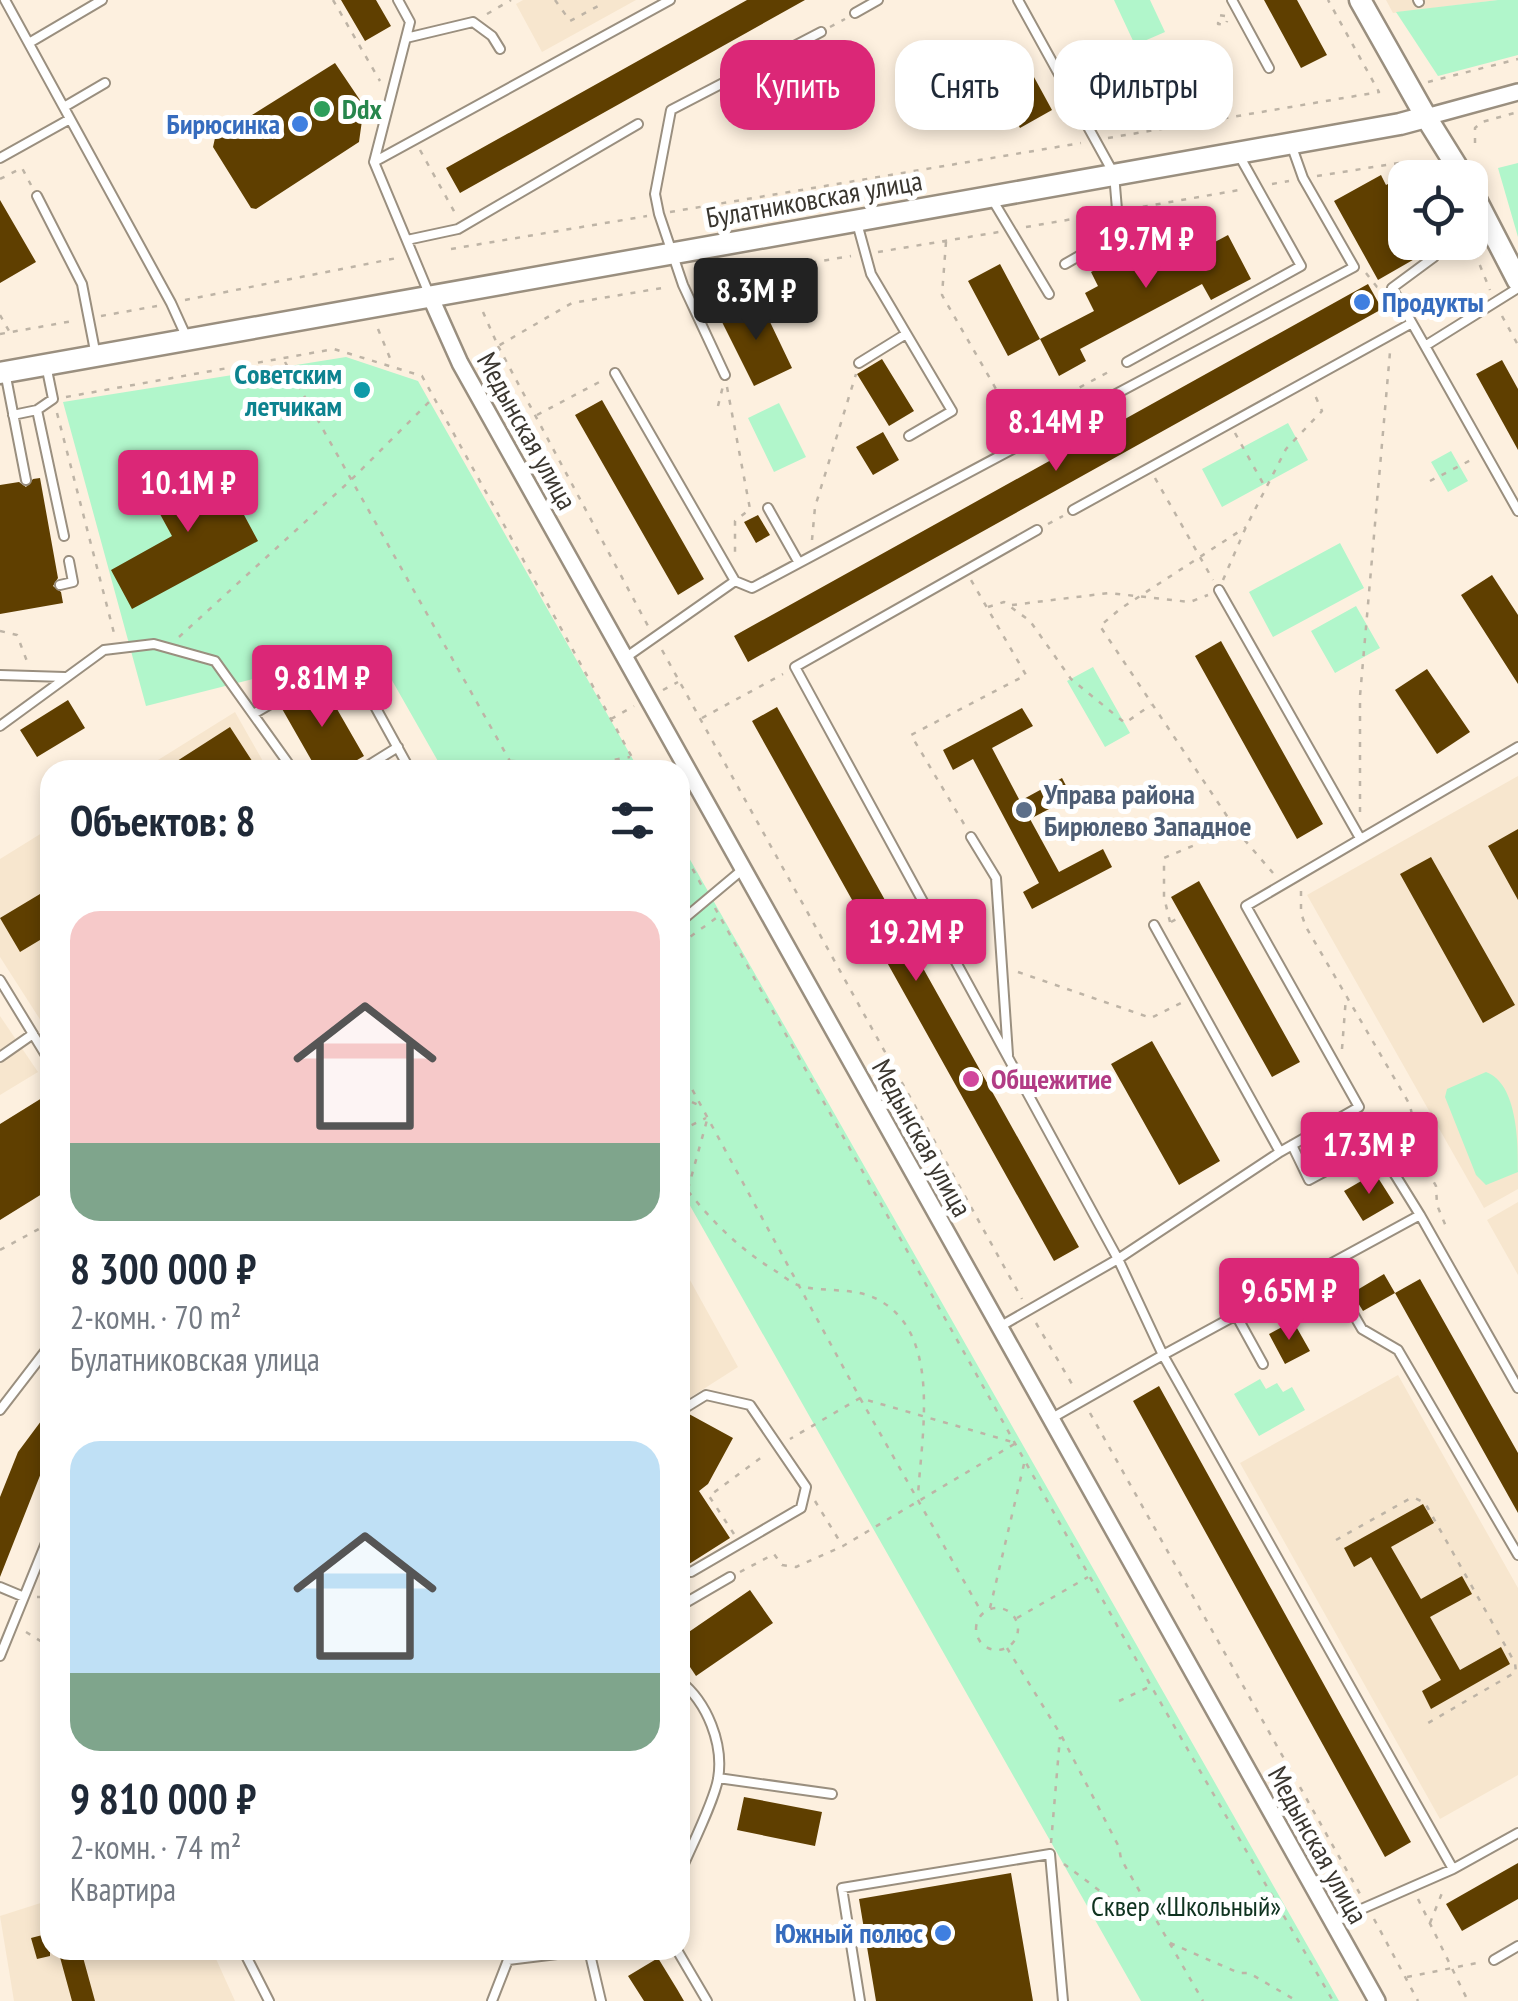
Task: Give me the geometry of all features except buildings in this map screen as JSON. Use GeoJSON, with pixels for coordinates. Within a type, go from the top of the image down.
{"type":"FeatureCollection","features":[{"type":"Feature","properties":{"kind":"street"},"geometry":{"type":"LineString","coordinates":[[1360,0],[1453,160]]}},
{"type":"Feature","properties":{"kind":"street","name":"Булатниковская улица"},"geometry":{"type":"LineString","coordinates":[[2,372],[1400,124],[1518,92]]}},
{"type":"Feature","properties":{"kind":"street"},"geometry":{"type":"LineString","coordinates":[[1488,224],[1518,284]]}},
{"type":"Feature","properties":{"kind":"street","name":"Медынская улица"},"geometry":{"type":"LineString","coordinates":[[430,296],[460,364],[682,760]]}},
{"type":"Feature","properties":{"kind":"street","name":"Медынская улица"},"geometry":{"type":"LineString","coordinates":[[690,774],[1377,2001]]}},
{"type":"Feature","properties":{"kind":"lane"},"geometry":{"type":"LineString","coordinates":[[5,0],[188,340]]}},
{"type":"Feature","properties":{"kind":"lane"},"geometry":{"type":"LineString","coordinates":[[28,42],[102,0]]}},
{"type":"Feature","properties":{"kind":"lane"},"geometry":{"type":"LineString","coordinates":[[398,0],[410,22],[374,162],[430,296]]}},
{"type":"Feature","properties":{"kind":"lane"},"geometry":{"type":"LineString","coordinates":[[374,162],[670,0]]}},
{"type":"Feature","properties":{"kind":"lane"},"geometry":{"type":"LineString","coordinates":[[855,13],[878,0]]}},
{"type":"Feature","properties":{"kind":"lane"},"geometry":{"type":"LineString","coordinates":[[1018,0],[1114,174],[1119,233],[1066,264]]}},
{"type":"Feature","properties":{"kind":"lane"},"geometry":{"type":"LineString","coordinates":[[1232,0],[1269,68]]}},
{"type":"Feature","properties":{"kind":"lane"},"geometry":{"type":"LineString","coordinates":[[406,38],[474,22],[492,36],[500,49]]}},
{"type":"Feature","properties":{"kind":"lane"},"geometry":{"type":"LineString","coordinates":[[725,375],[658,214],[655,194],[671,110],[821,32]]}},
{"type":"Feature","properties":{"kind":"lane"},"geometry":{"type":"LineString","coordinates":[[64,107],[105,83]]}},
{"type":"Feature","properties":{"kind":"lane"},"geometry":{"type":"LineString","coordinates":[[0,158],[70,119]]}},
{"type":"Feature","properties":{"kind":"lane"},"geometry":{"type":"LineString","coordinates":[[406,240],[462,227],[638,124]]}},
{"type":"Feature","properties":{"kind":"lane"},"geometry":{"type":"LineString","coordinates":[[615,373],[734,581],[752,588],[1354,267],[1303,178],[1291,143]]}},
{"type":"Feature","properties":{"kind":"lane"},"geometry":{"type":"LineString","coordinates":[[1127,362],[1301,266],[1237,153]]}},
{"type":"Feature","properties":{"kind":"lane"},"geometry":{"type":"LineString","coordinates":[[37,196],[82,284],[96,356]]}},
{"type":"Feature","properties":{"kind":"lane"},"geometry":{"type":"LineString","coordinates":[[990,196],[1050,294]]}},
{"type":"Feature","properties":{"kind":"lane"},"geometry":{"type":"LineString","coordinates":[[856,219],[871,274],[952,411],[909,436]]}},
{"type":"Feature","properties":{"kind":"lane"},"geometry":{"type":"LineString","coordinates":[[1431,260],[1392,288],[1518,511]]}},
{"type":"Feature","properties":{"kind":"lane"},"geometry":{"type":"LineString","coordinates":[[1425,346],[1518,284]]}},
{"type":"Feature","properties":{"kind":"lane"},"geometry":{"type":"LineString","coordinates":[[1073,510],[1412,324]]}},
{"type":"Feature","properties":{"kind":"lane"},"geometry":{"type":"LineString","coordinates":[[859,363],[906,334]]}},
{"type":"Feature","properties":{"kind":"lane"},"geometry":{"type":"LineString","coordinates":[[12,415],[37,410],[53,399],[46,365]]}},
{"type":"Feature","properties":{"kind":"lane"},"geometry":{"type":"LineString","coordinates":[[2,372],[26,480]]}},
{"type":"Feature","properties":{"kind":"lane"},"geometry":{"type":"LineString","coordinates":[[37,410],[64,536]]}},
{"type":"Feature","properties":{"kind":"lane"},"geometry":{"type":"LineString","coordinates":[[768,508],[799,562]]}},
{"type":"Feature","properties":{"kind":"lane"},"geometry":{"type":"LineString","coordinates":[[1037,530],[796,666],[1118,1258],[1164,1355],[1453,1868]]}},
{"type":"Feature","properties":{"kind":"lane"},"geometry":{"type":"LineString","coordinates":[[60,585],[72,582],[69,561]]}},
{"type":"Feature","properties":{"kind":"lane"},"geometry":{"type":"LineString","coordinates":[[625,658],[734,581]]}},
{"type":"Feature","properties":{"kind":"lane"},"geometry":{"type":"LineString","coordinates":[[1219,590],[1360,838]]}},
{"type":"Feature","properties":{"kind":"lane"},"geometry":{"type":"LineString","coordinates":[[0,726],[104,650],[154,644],[215,661],[286,760]]}},
{"type":"Feature","properties":{"kind":"lane"},"geometry":{"type":"LineString","coordinates":[[255,713],[328,672],[361,681],[405,760]]}},
{"type":"Feature","properties":{"kind":"lane"},"geometry":{"type":"LineString","coordinates":[[0,675],[66,677]]}},
{"type":"Feature","properties":{"kind":"lane"},"geometry":{"type":"LineString","coordinates":[[1000,1326],[1118,1258],[1280,1152],[1359,1108],[1246,906],[1518,746]]}},
{"type":"Feature","properties":{"kind":"lane"},"geometry":{"type":"LineString","coordinates":[[377,760],[398,747]]}},
{"type":"Feature","properties":{"kind":"lane"},"geometry":{"type":"LineString","coordinates":[[972,837],[996,878],[1008,1060]]}},
{"type":"Feature","properties":{"kind":"lane"},"geometry":{"type":"LineString","coordinates":[[690,914],[743,869]]}},
{"type":"Feature","properties":{"kind":"lane"},"geometry":{"type":"LineString","coordinates":[[1154,925],[1280,1152]]}},
{"type":"Feature","properties":{"kind":"lane"},"geometry":{"type":"LineString","coordinates":[[0,980],[40,1046]]}},
{"type":"Feature","properties":{"kind":"lane"},"geometry":{"type":"LineString","coordinates":[[0,1057],[32,1034]]}},
{"type":"Feature","properties":{"kind":"lane"},"geometry":{"type":"LineString","coordinates":[[1292,1145],[1309,1180],[1376,1144],[1518,1388]]}},
{"type":"Feature","properties":{"kind":"lane"},"geometry":{"type":"LineString","coordinates":[[1052,1418],[1420,1215]]}},
{"type":"Feature","properties":{"kind":"lane"},"geometry":{"type":"LineString","coordinates":[[1325,1265],[1362,1330],[1398,1350],[1518,1555]]}},
{"type":"Feature","properties":{"kind":"lane"},"geometry":{"type":"LineString","coordinates":[[1236,1315],[1263,1364]]}},
{"type":"Feature","properties":{"kind":"lane"},"geometry":{"type":"LineString","coordinates":[[0,1410],[40,1358]]}},
{"type":"Feature","properties":{"kind":"lane"},"geometry":{"type":"LineString","coordinates":[[690,1405],[706,1395],[750,1405],[806,1488],[800,1508],[690,1572]]}},
{"type":"Feature","properties":{"kind":"lane"},"geometry":{"type":"LineString","coordinates":[[0,1656],[40,1558]]}},
{"type":"Feature","properties":{"kind":"lane"},"geometry":{"type":"LineString","coordinates":[[690,1600],[730,1578]]}},
{"type":"Feature","properties":{"kind":"lane"},"geometry":{"type":"LineString","coordinates":[[0,1586],[24,1597]]}},
{"type":"Feature","properties":{"kind":"lane"},"geometry":{"type":"LineString","coordinates":[[690,1688],[715,1730],[718,1778],[690,1848]]}},
{"type":"Feature","properties":{"kind":"lane"},"geometry":{"type":"LineString","coordinates":[[718,1778],[832,1794]]}},
{"type":"Feature","properties":{"kind":"lane"},"geometry":{"type":"LineString","coordinates":[[1332,1922],[1453,1868],[1518,1833]]}},
{"type":"Feature","properties":{"kind":"lane"},"geometry":{"type":"LineString","coordinates":[[860,2001],[842,1888],[1050,1854],[1063,2001]]}},
{"type":"Feature","properties":{"kind":"lane"},"geometry":{"type":"LineString","coordinates":[[1494,1960],[1518,1946]]}},
{"type":"Feature","properties":{"kind":"lane"},"geometry":{"type":"LineString","coordinates":[[248,1960],[269,2001]]}},
{"type":"Feature","properties":{"kind":"lane"},"geometry":{"type":"LineString","coordinates":[[492,2001],[508,1960]]}},
{"type":"Feature","properties":{"kind":"lane"},"geometry":{"type":"LineString","coordinates":[[592,1960],[601,2001]]}},
{"type":"Feature","properties":{"kind":"lane"},"geometry":{"type":"LineString","coordinates":[[683,1960],[707,2001]]}},
{"type":"Feature","properties":{"kind":"path"},"geometry":{"type":"LineString","coordinates":[[333,0],[390,99]]}},
{"type":"Feature","properties":{"kind":"path"},"geometry":{"type":"LineString","coordinates":[[474,22],[511,0]]}},
{"type":"Feature","properties":{"kind":"path"},"geometry":{"type":"LineString","coordinates":[[555,0],[570,22],[602,4]]}},
{"type":"Feature","properties":{"kind":"path"},"geometry":{"type":"LineString","coordinates":[[451,249],[1379,92],[1328,0]]}},
{"type":"Feature","properties":{"kind":"path"},"geometry":{"type":"LineString","coordinates":[[821,32],[855,13]]}},
{"type":"Feature","properties":{"kind":"path"},"geometry":{"type":"LineString","coordinates":[[1426,83],[1518,59]]}},
{"type":"Feature","properties":{"kind":"path"},"geometry":{"type":"LineString","coordinates":[[1474,142],[1475,128],[1482,122],[1518,112]]}},
{"type":"Feature","properties":{"kind":"path"},"geometry":{"type":"LineString","coordinates":[[415,140],[472,245]]}},
{"type":"Feature","properties":{"kind":"path"},"geometry":{"type":"LineString","coordinates":[[498,346],[572,303],[1388,165]]}},
{"type":"Feature","properties":{"kind":"path"},"geometry":{"type":"LineString","coordinates":[[0,179],[22,168],[37,196]]}},
{"type":"Feature","properties":{"kind":"path"},"geometry":{"type":"LineString","coordinates":[[946,240],[942,295],[1015,422],[1127,362]]}},
{"type":"Feature","properties":{"kind":"path"},"geometry":{"type":"LineString","coordinates":[[0,334],[404,257]]}},
{"type":"Feature","properties":{"kind":"path"},"geometry":{"type":"LineString","coordinates":[[1354,267],[1370,275],[1377,287],[1392,288]]}},
{"type":"Feature","properties":{"kind":"path"},"geometry":{"type":"LineString","coordinates":[[483,312],[654,637],[1418,2001]]}},
{"type":"Feature","properties":{"kind":"path"},"geometry":{"type":"LineString","coordinates":[[0,315],[10,332]]}},
{"type":"Feature","properties":{"kind":"path"},"geometry":{"type":"LineString","coordinates":[[378,328],[392,364]]}},
{"type":"Feature","properties":{"kind":"path"},"geometry":{"type":"LineString","coordinates":[[1360,838],[1360,696],[1391,335]]}},
{"type":"Feature","properties":{"kind":"path"},"geometry":{"type":"LineString","coordinates":[[118,648],[53,399],[334,349],[422,376],[633,760]]}},
{"type":"Feature","properties":{"kind":"path"},"geometry":{"type":"LineString","coordinates":[[284,360],[509,760]]}},
{"type":"Feature","properties":{"kind":"path"},"geometry":{"type":"LineString","coordinates":[[810,556],[815,507],[859,363]]}},
{"type":"Feature","properties":{"kind":"path"},"geometry":{"type":"LineString","coordinates":[[536,416],[615,373]]}},
{"type":"Feature","properties":{"kind":"path"},"geometry":{"type":"LineString","coordinates":[[718,406],[725,375]]}},
{"type":"Feature","properties":{"kind":"path"},"geometry":{"type":"LineString","coordinates":[[725,375],[750,509],[735,521],[734,581]]}},
{"type":"Feature","properties":{"kind":"path"},"geometry":{"type":"LineString","coordinates":[[1012,605],[1109,593],[1190,602],[1219,590],[1286,450],[1322,411],[1309,381]]}},
{"type":"Feature","properties":{"kind":"path"},"geometry":{"type":"LineString","coordinates":[[166,648],[351,480],[434,397]]}},
{"type":"Feature","properties":{"kind":"path"},"geometry":{"type":"LineString","coordinates":[[1230,424],[1266,489]]}},
{"type":"Feature","properties":{"kind":"path"},"geometry":{"type":"LineString","coordinates":[[1430,481],[1485,452]]}},
{"type":"Feature","properties":{"kind":"path"},"geometry":{"type":"LineString","coordinates":[[1149,468],[1219,590]]}},
{"type":"Feature","properties":{"kind":"path"},"geometry":{"type":"LineString","coordinates":[[1037,530],[1073,510]]}},
{"type":"Feature","properties":{"kind":"path"},"geometry":{"type":"LineString","coordinates":[[1246,527],[1100,626],[1235,828],[1283,885]]}},
{"type":"Feature","properties":{"kind":"path"},"geometry":{"type":"LineString","coordinates":[[966,570],[1026,675],[911,735],[972,837]]}},
{"type":"Feature","properties":{"kind":"path"},"geometry":{"type":"LineString","coordinates":[[987,607],[1004,602],[1012,605],[1030,621],[1071,679],[1124,722],[1152,704]]}},
{"type":"Feature","properties":{"kind":"path"},"geometry":{"type":"LineString","coordinates":[[0,632],[17,635],[33,676]]}},
{"type":"Feature","properties":{"kind":"path"},"geometry":{"type":"LineString","coordinates":[[700,718],[796,666]]}},
{"type":"Feature","properties":{"kind":"path"},"geometry":{"type":"LineString","coordinates":[[612,760],[631,756]]}},
{"type":"Feature","properties":{"kind":"path"},"geometry":{"type":"LineString","coordinates":[[630,760],[631,756]]}},
{"type":"Feature","properties":{"kind":"path"},"geometry":{"type":"LineString","coordinates":[[1182,916],[1170,922],[1164,897],[1164,858],[1235,828]]}},
{"type":"Feature","properties":{"kind":"path"},"geometry":{"type":"LineString","coordinates":[[690,864],[1150,1686],[1333,2001]]}},
{"type":"Feature","properties":{"kind":"path"},"geometry":{"type":"LineString","coordinates":[[1308,881],[1299,899],[1306,927],[1410,1105],[1421,1160],[1436,1186],[1446,1229]]}},
{"type":"Feature","properties":{"kind":"path"},"geometry":{"type":"LineString","coordinates":[[690,937],[719,916]]}},
{"type":"Feature","properties":{"kind":"path"},"geometry":{"type":"LineString","coordinates":[[1002,965],[1151,1018],[1194,997]]}},
{"type":"Feature","properties":{"kind":"path"},"geometry":{"type":"LineString","coordinates":[[1341,1075],[1346,996]]}},
{"type":"Feature","properties":{"kind":"path"},"geometry":{"type":"LineString","coordinates":[[690,1086],[982,1613]]}},
{"type":"Feature","properties":{"kind":"path"},"geometry":{"type":"LineString","coordinates":[[690,1101],[701,1106]]}},
{"type":"Feature","properties":{"kind":"path"},"geometry":{"type":"LineString","coordinates":[[690,1126],[708,1118]]}},
{"type":"Feature","properties":{"kind":"path"},"geometry":{"type":"LineString","coordinates":[[690,1183],[708,1118]]}},
{"type":"Feature","properties":{"kind":"path"},"geometry":{"type":"LineString","coordinates":[[690,1192],[725,1234],[753,1258],[799,1286],[866,1295],[898,1315],[913,1336],[920,1356],[922,1416],[917,1500]]}},
{"type":"Feature","properties":{"kind":"path"},"geometry":{"type":"LineString","coordinates":[[0,1250],[40,1229]]}},
{"type":"Feature","properties":{"kind":"path"},"geometry":{"type":"LineString","coordinates":[[737,1539],[709,1496],[778,1446],[860,1398],[1016,1443]]}},
{"type":"Feature","properties":{"kind":"path"},"geometry":{"type":"LineString","coordinates":[[730,1578],[774,1554],[782,1566],[796,1567],[843,1546],[1016,1443]]}},
{"type":"Feature","properties":{"kind":"path"},"geometry":{"type":"LineString","coordinates":[[990,1608],[1025,1460]]}},
{"type":"Feature","properties":{"kind":"path"},"geometry":{"type":"LineString","coordinates":[[806,1488],[843,1546]]}},
{"type":"Feature","properties":{"kind":"path"},"geometry":{"type":"LineString","coordinates":[[1336,1540],[1409,1499],[1420,1499],[1515,1663],[1516,1672],[1428,1722]]}},
{"type":"Feature","properties":{"kind":"path"},"geometry":{"type":"LineString","coordinates":[[1016,1618],[1089,1576]]}},
{"type":"Feature","properties":{"kind":"path"},"geometry":{"type":"LineString","coordinates":[[990,1608],[1009,1611],[1016,1618],[1017,1638],[1007,1648],[991,1650],[981,1644],[976,1623],[982,1613],[990,1608]]}},
{"type":"Feature","properties":{"kind":"path"},"geometry":{"type":"LineString","coordinates":[[13,1624],[40,1641]]}},
{"type":"Feature","properties":{"kind":"path"},"geometry":{"type":"LineString","coordinates":[[1007,1648],[1060,1736],[1120,1847],[1121,1859],[1203,2001]]}},
{"type":"Feature","properties":{"kind":"path"},"geometry":{"type":"LineString","coordinates":[[1119,1701],[1150,1686]]}},
{"type":"Feature","properties":{"kind":"path"},"geometry":{"type":"LineString","coordinates":[[1060,1736],[1050,1854],[1116,1903],[1149,1907]]}},
{"type":"Feature","properties":{"kind":"path"},"geometry":{"type":"LineString","coordinates":[[1430,1924],[1453,1868]]}},
{"type":"Feature","properties":{"kind":"path"},"geometry":{"type":"LineString","coordinates":[[1412,1887],[1468,2001]]}},
{"type":"Feature","properties":{"kind":"path"},"geometry":{"type":"LineString","coordinates":[[1169,1942],[1239,1973],[1249,1973],[1296,2001]]}},
{"type":"Feature","properties":{"kind":"path"},"geometry":{"type":"LineString","coordinates":[[1406,1977],[1494,1960]]}},
{"type":"Feature","properties":{"kind":"shaded area"},"geometry":{"type":"Polygon","coordinates":[[[523,0],[636,0],[542,52],[516,4],[523,0]]]}},
{"type":"Feature","properties":{"kind":"shaded area"},"geometry":{"type":"Polygon","coordinates":[[[1386,0],[1498,0],[1393,13],[1386,0]]]}},
{"type":"Feature","properties":{"kind":"shaded area"},"geometry":{"type":"Polygon","coordinates":[[[235,712],[262,760],[158,760],[235,712]]]}},
{"type":"Feature","properties":{"kind":"shaded area"},"geometry":{"type":"Polygon","coordinates":[[[1518,776],[1518,1189],[1484,1208],[1307,895],[1518,776]]]}},
{"type":"Feature","properties":{"kind":"shaded area"},"geometry":{"type":"Polygon","coordinates":[[[40,834],[40,1019],[0,957],[0,859],[40,834]]]}},
{"type":"Feature","properties":{"kind":"shaded area"},"geometry":{"type":"Polygon","coordinates":[[[0,1016],[38,1072],[0,1095],[0,1016]]]}},
{"type":"Feature","properties":{"kind":"shaded area"},"geometry":{"type":"Polygon","coordinates":[[[1518,1202],[1518,1275],[1487,1220],[1518,1202]]]}},
{"type":"Feature","properties":{"kind":"shaded area"},"geometry":{"type":"Polygon","coordinates":[[[690,1280],[738,1367],[690,1398],[690,1280]]]}},
{"type":"Feature","properties":{"kind":"shaded area"},"geometry":{"type":"Polygon","coordinates":[[[1398,1375],[1518,1588],[1518,1775],[1440,1819],[1240,1463],[1398,1375]]]}},
{"type":"Feature","properties":{"kind":"shaded area"},"geometry":{"type":"Polygon","coordinates":[[[40,1903],[40,1960],[217,1960],[235,2001],[14,2001],[0,1916],[40,1903]]]}},
{"type":"Feature","properties":{"kind":"green space"},"geometry":{"type":"Polygon","coordinates":[[[1114,0],[1150,0],[1165,32],[1147,40],[1133,40],[1114,0]]]}},
{"type":"Feature","properties":{"kind":"green space"},"geometry":{"type":"Polygon","coordinates":[[[1518,0],[1518,55],[1438,76],[1396,12],[1518,0]]]}},
{"type":"Feature","properties":{"kind":"green space"},"geometry":{"type":"Polygon","coordinates":[[[1518,163],[1518,237],[1498,168],[1518,163]]]}},
{"type":"Feature","properties":{"kind":"green space"},"geometry":{"type":"Polygon","coordinates":[[[346,357],[418,381],[633,760],[437,760],[377,654],[325,661],[146,706],[63,402],[346,357]]]}},
{"type":"Feature","properties":{"kind":"green space"},"geometry":{"type":"Polygon","coordinates":[[[779,403],[806,457],[774,472],[748,418],[779,403]]]}},
{"type":"Feature","properties":{"kind":"green space"},"geometry":{"type":"Polygon","coordinates":[[[1288,423],[1308,460],[1222,507],[1202,469],[1288,423]]]}},
{"type":"Feature","properties":{"kind":"green space"},"geometry":{"type":"Polygon","coordinates":[[[1451,451],[1468,481],[1448,492],[1431,462],[1451,451]]]}},
{"type":"Feature","properties":{"kind":"green space"},"geometry":{"type":"Polygon","coordinates":[[[1340,543],[1364,588],[1273,637],[1249,592],[1340,543]]]}},
{"type":"Feature","properties":{"kind":"green space"},"geometry":{"type":"Polygon","coordinates":[[[1356,606],[1380,648],[1335,673],[1311,631],[1356,606]]]}},
{"type":"Feature","properties":{"kind":"green space"},"geometry":{"type":"Polygon","coordinates":[[[1093,667],[1130,733],[1105,747],[1067,681],[1093,667]]]}},
{"type":"Feature","properties":{"kind":"green space","name":"Сквер «Школьный»"},"geometry":{"type":"Polygon","coordinates":[[[690,860],[1339,2001],[1141,2001],[690,1206],[690,860]]]}},
{"type":"Feature","properties":{"kind":"green space"},"geometry":{"type":"Polygon","coordinates":[[[1486,1072],[1497,1079],[1510,1101],[1518,1172],[1486,1185],[1476,1175],[1445,1097],[1447,1089],[1486,1072]]]}},
{"type":"Feature","properties":{"kind":"green space"},"geometry":{"type":"Polygon","coordinates":[[[1260,1379],[1266,1389],[1277,1383],[1283,1392],[1292,1387],[1305,1410],[1259,1436],[1234,1394],[1260,1379]]]}},
{"type":"Feature","properties":{"kind":"place","name":"Ddx"},"geometry":{"type":"Point","coordinates":[322,109]}},
{"type":"Feature","properties":{"kind":"place","name":"Бирюсинка"},"geometry":{"type":"Point","coordinates":[300,124]}},
{"type":"Feature","properties":{"kind":"place","name":"Продукты"},"geometry":{"type":"Point","coordinates":[1362,302]}},
{"type":"Feature","properties":{"kind":"place","name":"Cоветским летчикам"},"geometry":{"type":"Point","coordinates":[362,390]}},
{"type":"Feature","properties":{"kind":"place","name":"Управа района Бирюлево Западное"},"geometry":{"type":"Point","coordinates":[1024,810]}},
{"type":"Feature","properties":{"kind":"place","name":"Общежитие"},"geometry":{"type":"Point","coordinates":[971,1079]}},
{"type":"Feature","properties":{"kind":"place","name":"Южный полюс"},"geometry":{"type":"Point","coordinates":[943,1933]}}]}
